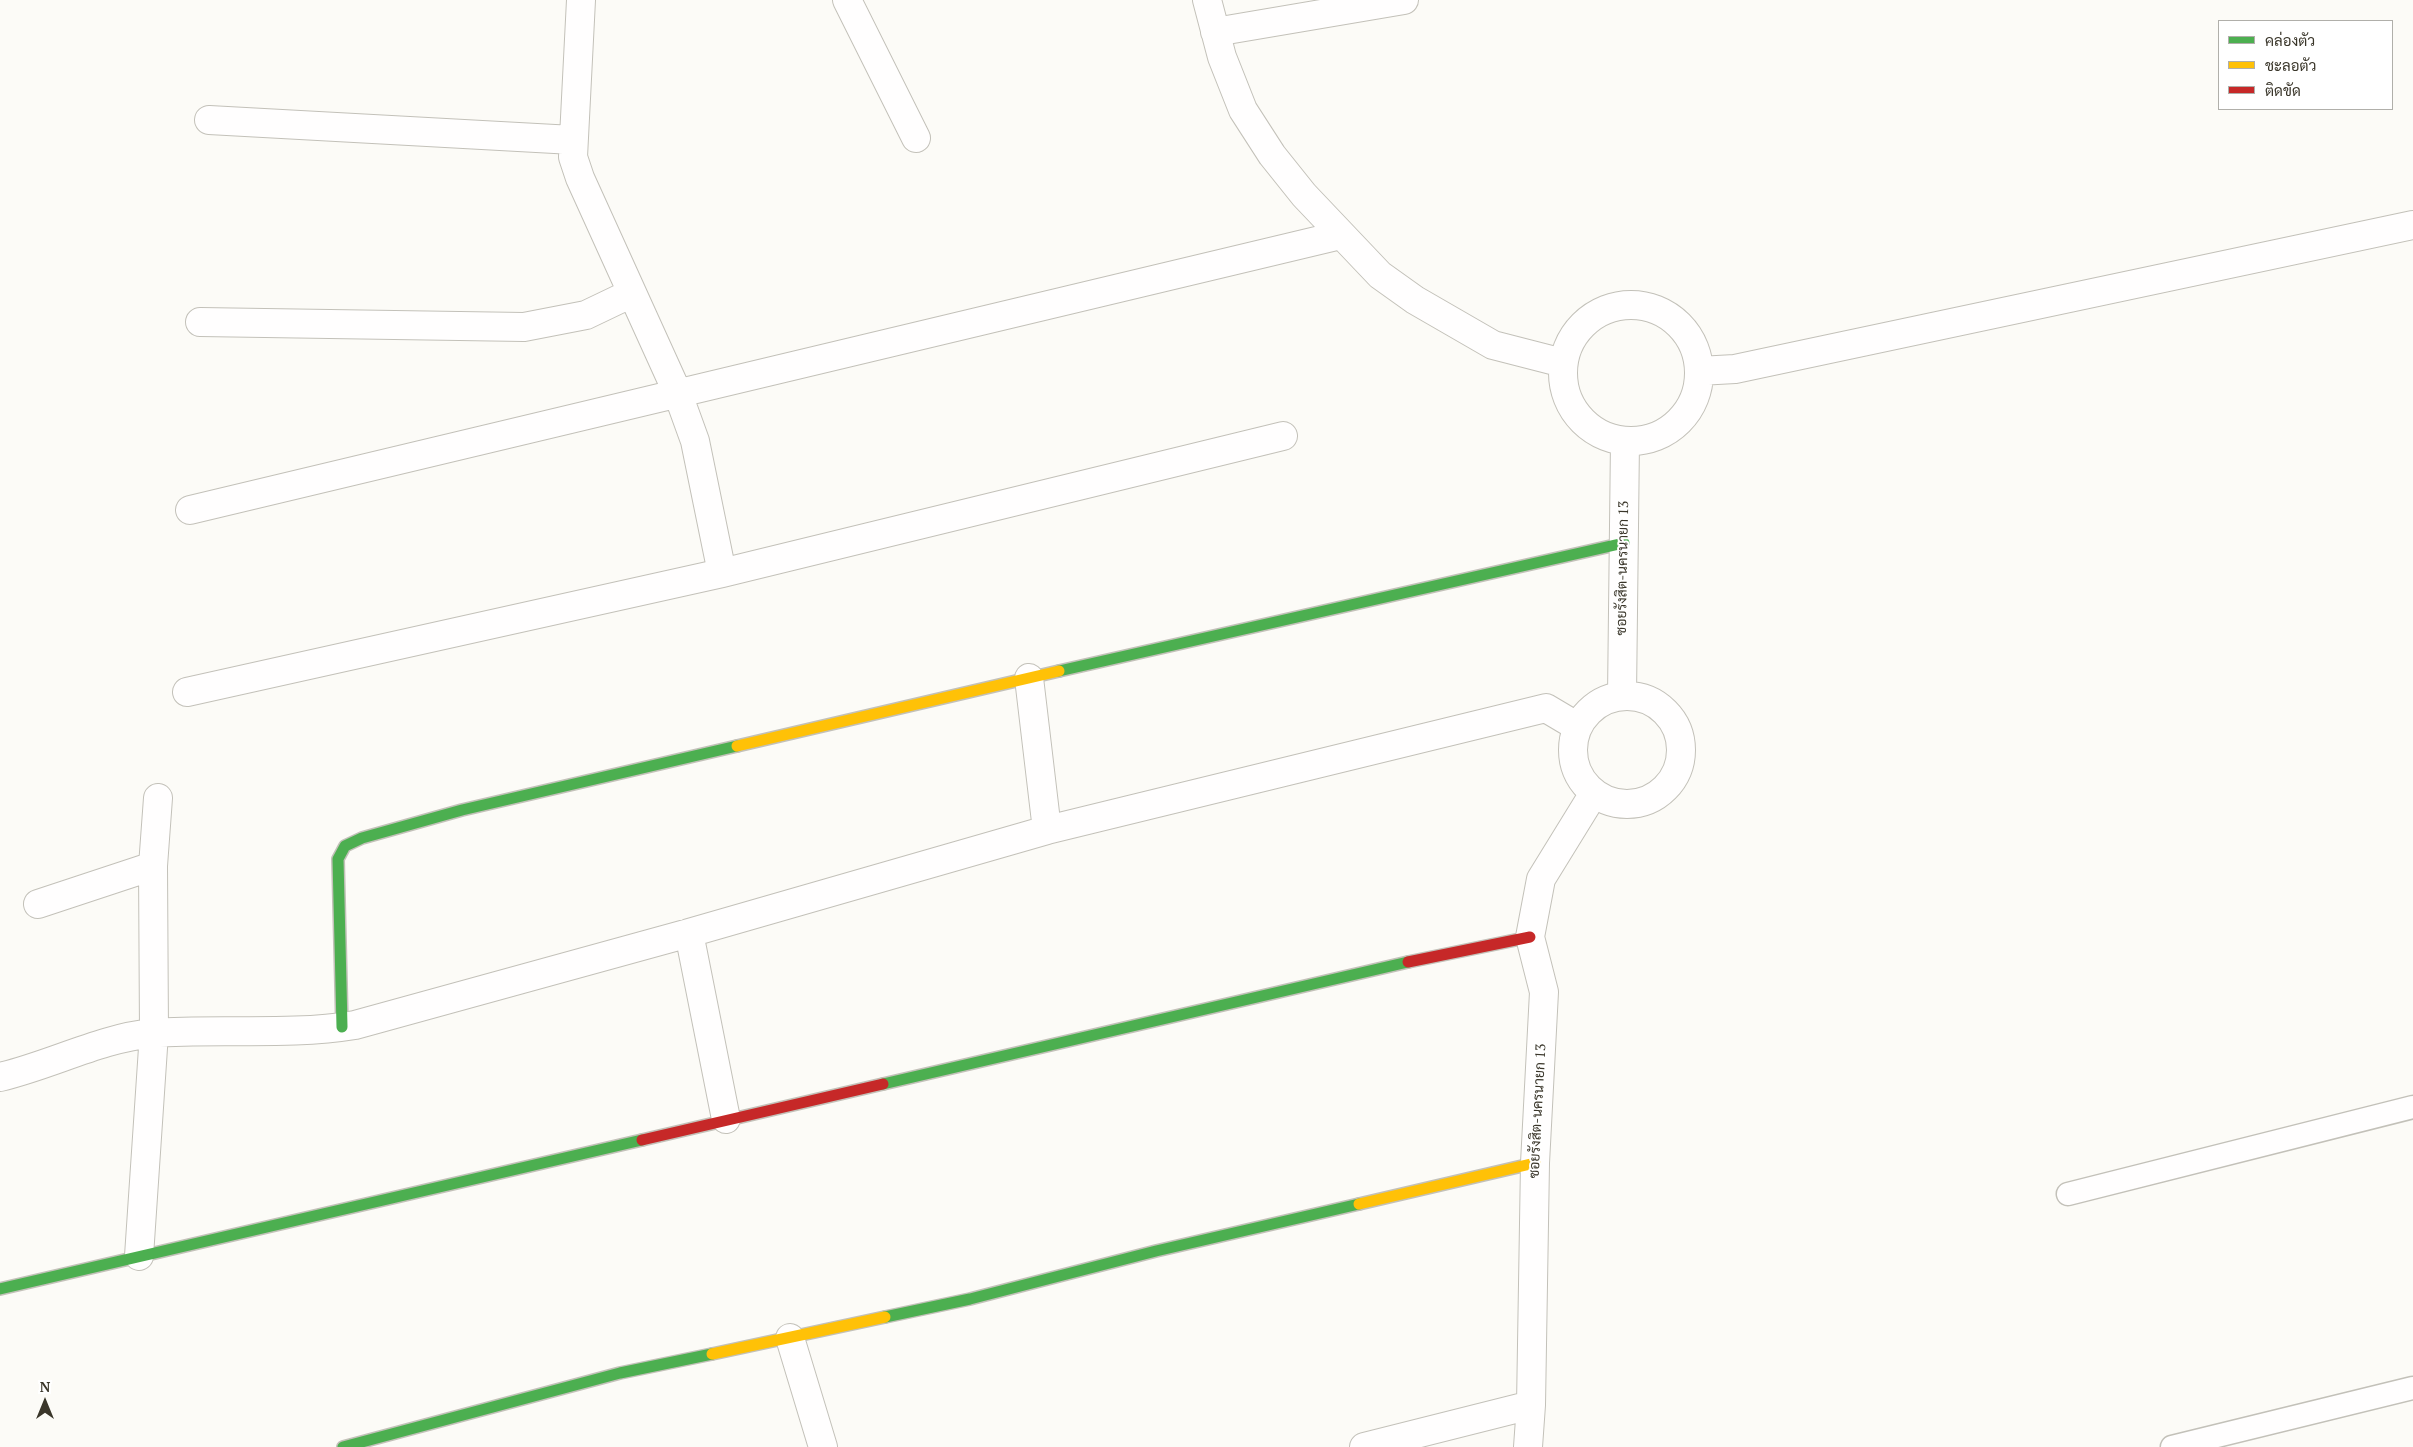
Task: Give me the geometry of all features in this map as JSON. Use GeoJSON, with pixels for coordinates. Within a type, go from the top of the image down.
{"type":"FeatureCollection","features":[{"type":"Feature","properties":{"kind":"street"},"geometry":{"type":"LineString","coordinates":[[581,0],[573,157],[580,178],[678,394],[695,440],[722,573]]}},
{"type":"Feature","properties":{"kind":"street"},"geometry":{"type":"LineString","coordinates":[[847,0],[916,138]]}},
{"type":"Feature","properties":{"kind":"street"},"geometry":{"type":"LineString","coordinates":[[1207,0],[1222,57],[1243,110],[1272,154],[1304,196],[1380,275],[1415,300],[1493,345],[1563,363]]}},
{"type":"Feature","properties":{"kind":"street"},"geometry":{"type":"LineString","coordinates":[[1215,32],[1404,0]]}},
{"type":"Feature","properties":{"kind":"street"},"geometry":{"type":"LineString","coordinates":[[209,120],[573,140]]}},
{"type":"Feature","properties":{"kind":"street"},"geometry":{"type":"LineString","coordinates":[[1699,371],[1734,369],[2413,225]]}},
{"type":"Feature","properties":{"kind":"street"},"geometry":{"type":"LineString","coordinates":[[190,510],[1341,235]]}},
{"type":"Feature","properties":{"kind":"street"},"geometry":{"type":"LineString","coordinates":[[200,322],[524,327],[586,315],[632,293]]}},
{"type":"Feature","properties":{"kind":"street"},"geometry":{"type":"LineString","coordinates":[[1622,305],[1645,306],[1666,314],[1683,329],[1695,349],[1699,371],[1696,394],[1685,414],[1668,430],[1647,438],[1625,440],[1603,435],[1584,423],[1571,406],[1566,392],[1563,363],[1569,342],[1582,324],[1600,312],[1622,305]]}},
{"type":"Feature","properties":{"kind":"street"},"geometry":{"type":"LineString","coordinates":[[186,692],[722,573],[1283,436]]}},
{"type":"Feature","properties":{"kind":"street","name":"ซอยรังสิต-นครนายก 13"},"geometry":{"type":"LineString","coordinates":[[1622,696],[1625,440]]}},
{"type":"Feature","properties":{"kind":"street"},"geometry":{"type":"LineString","coordinates":[[342,1027],[338,859],[345,846],[362,838],[462,810],[1029,678],[1624,543]]}},
{"type":"Feature","properties":{"kind":"street"},"geometry":{"type":"LineString","coordinates":[[1029,678],[1047,830]]}},
{"type":"Feature","properties":{"kind":"street"},"geometry":{"type":"LineString","coordinates":[[1622,696],[1641,697],[1658,704],[1672,717],[1680,734],[1682,751],[1679,768],[1671,783],[1658,795],[1643,802],[1626,804],[1609,801],[1594,793],[1582,780],[1574,764],[1573,745],[1578,727],[1588,711],[1603,700],[1622,696]]}},
{"type":"Feature","properties":{"kind":"street"},"geometry":{"type":"LineString","coordinates":[[0,1077],[122,1038],[154,1033],[309,1031],[342,1027],[689,933],[1047,830],[1546,708],[1578,727]]}},
{"type":"Feature","properties":{"kind":"street","name":"ซอยรังสิต-นครนายก 13"},"geometry":{"type":"LineString","coordinates":[[1528,1447],[1531,1405],[1534,1163],[1544,992],[1530,937],[1541,879],[1594,793]]}},
{"type":"Feature","properties":{"kind":"street"},"geometry":{"type":"LineString","coordinates":[[139,1256],[154,1033],[153,866],[158,798]]}},
{"type":"Feature","properties":{"kind":"street"},"geometry":{"type":"LineString","coordinates":[[38,904],[153,866]]}},
{"type":"Feature","properties":{"kind":"street"},"geometry":{"type":"LineString","coordinates":[[689,933],[726,1119]]}},
{"type":"Feature","properties":{"kind":"street"},"geometry":{"type":"LineString","coordinates":[[0,1289],[1430,956],[1530,937]]}},
{"type":"Feature","properties":{"kind":"street"},"geometry":{"type":"LineString","coordinates":[[343,1447],[620,1373],[970,1299],[1002,1289],[1156,1251],[1534,1163]]}},
{"type":"Feature","properties":{"kind":"street"},"geometry":{"type":"LineString","coordinates":[[790,1338],[823,1447]]}},
{"type":"Feature","properties":{"kind":"street"},"geometry":{"type":"LineString","coordinates":[[1364,1447],[1531,1405]]}},
{"type":"Feature","properties":{"kind":"lane"},"geometry":{"type":"LineString","coordinates":[[2068,1194],[2413,1107]]}},
{"type":"Feature","properties":{"kind":"lane"},"geometry":{"type":"LineString","coordinates":[[2172,1447],[2413,1388]]}},
{"type":"Feature","properties":{"kind":"traffic: fast"},"geometry":{"type":"LineString","coordinates":[[1059,671],[1624,543]]}},
{"type":"Feature","properties":{"kind":"traffic: fast"},"geometry":{"type":"LineString","coordinates":[[342,1027],[338,859],[345,846],[362,838],[462,810],[737,746]]}},
{"type":"Feature","properties":{"kind":"traffic: fast"},"geometry":{"type":"LineString","coordinates":[[883,1084],[1408,962]]}},
{"type":"Feature","properties":{"kind":"traffic: fast"},"geometry":{"type":"LineString","coordinates":[[0,1289],[642,1140]]}},
{"type":"Feature","properties":{"kind":"traffic: fast"},"geometry":{"type":"LineString","coordinates":[[885,1317],[970,1299],[1156,1251],[1359,1204]]}},
{"type":"Feature","properties":{"kind":"traffic: fast"},"geometry":{"type":"LineString","coordinates":[[343,1447],[620,1373],[712,1354]]}},
{"type":"Feature","properties":{"kind":"traffic: slow"},"geometry":{"type":"LineString","coordinates":[[737,746],[1059,671]]}},
{"type":"Feature","properties":{"kind":"traffic: slow"},"geometry":{"type":"LineString","coordinates":[[1359,1204],[1535,1163]]}},
{"type":"Feature","properties":{"kind":"traffic: slow"},"geometry":{"type":"LineString","coordinates":[[712,1354],[885,1317]]}},
{"type":"Feature","properties":{"kind":"traffic: jam"},"geometry":{"type":"LineString","coordinates":[[1408,962],[1530,937]]}},
{"type":"Feature","properties":{"kind":"traffic: jam"},"geometry":{"type":"LineString","coordinates":[[642,1140],[883,1084]]}}]}
